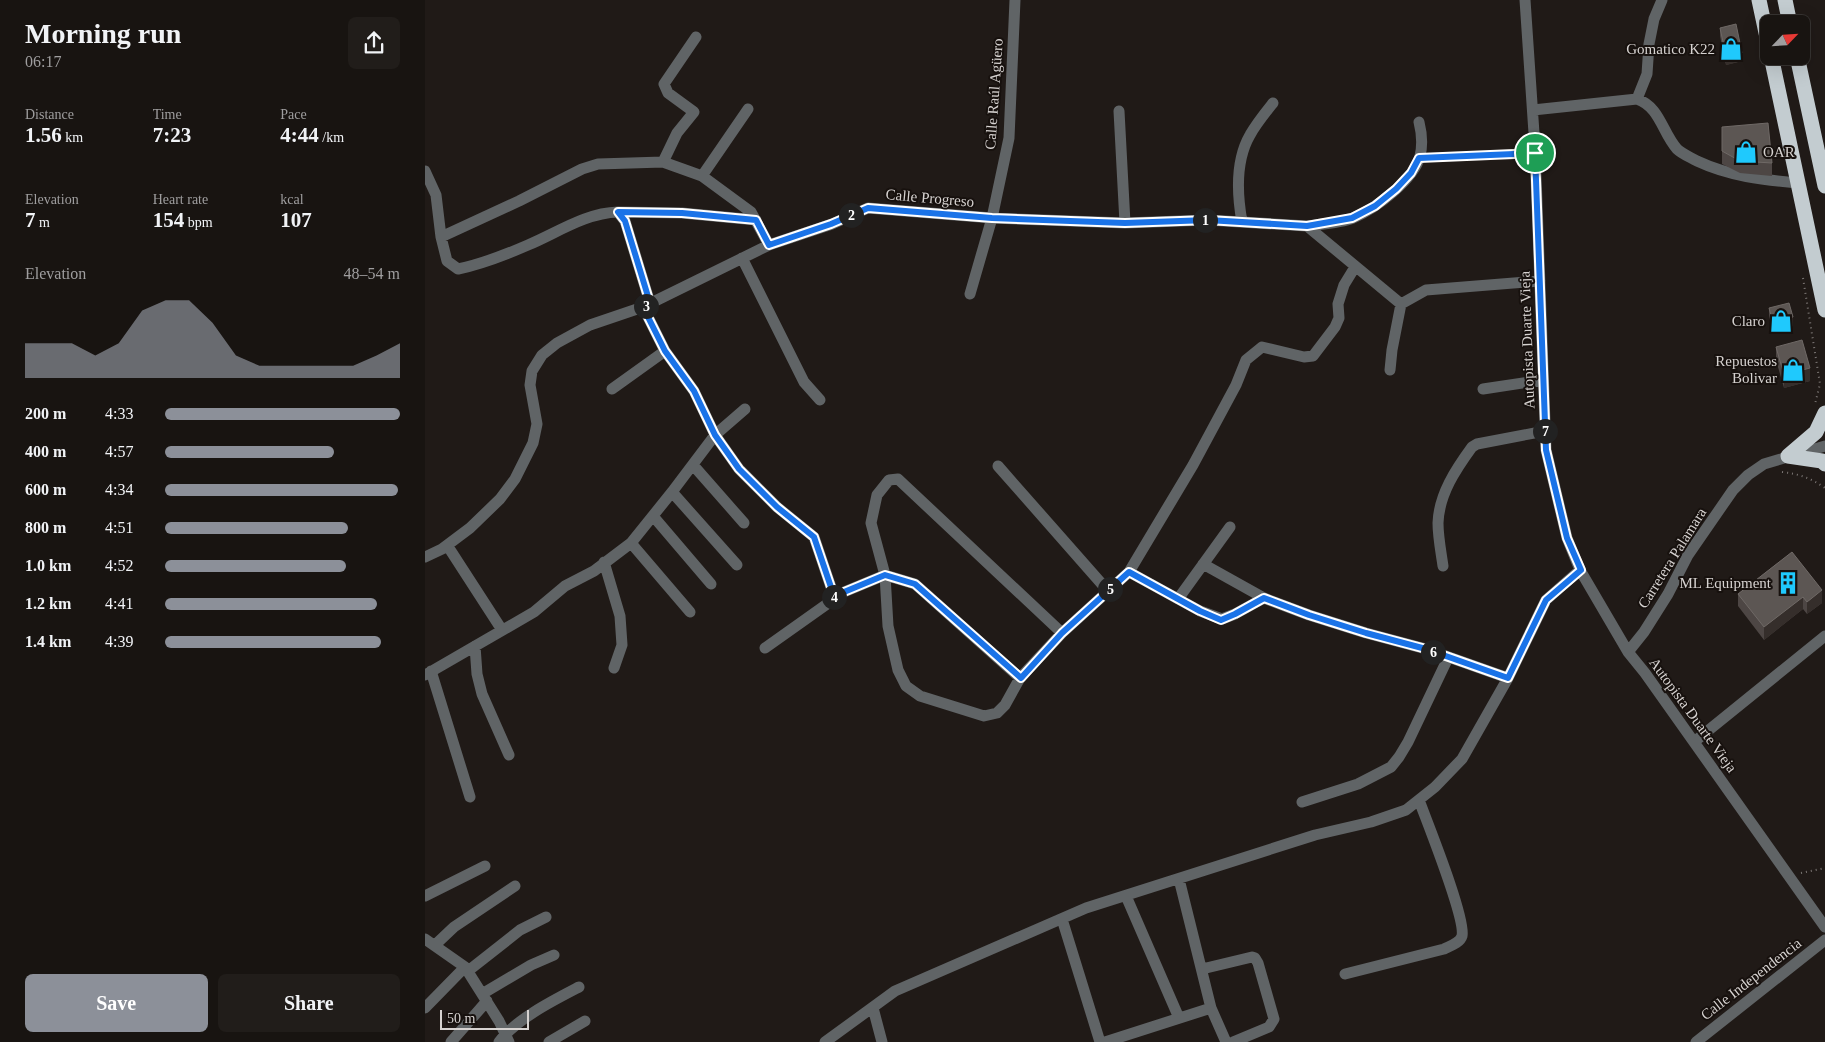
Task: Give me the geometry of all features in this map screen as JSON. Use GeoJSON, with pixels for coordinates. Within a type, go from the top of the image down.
{"type":"FeatureCollection","features":[{"type":"Feature","properties":{"kind":"highway"},"geometry":{"type":"LineString","coordinates":[[1759,0],[1762,15]]}},
{"type":"Feature","properties":{"kind":"highway"},"geometry":{"type":"LineString","coordinates":[[1785,0],[1788,15]]}},
{"type":"Feature","properties":{"kind":"highway"},"geometry":{"type":"LineString","coordinates":[[1773,65],[1825,310]]}},
{"type":"Feature","properties":{"kind":"highway"},"geometry":{"type":"LineString","coordinates":[[1799,65],[1825,186]]}},
{"type":"Feature","properties":{"kind":"highway"},"geometry":{"type":"LineString","coordinates":[[1788,456],[1816,432],[1819,412]]}},
{"type":"Feature","properties":{"kind":"highway"},"geometry":{"type":"LineString","coordinates":[[1788,456],[1822,461],[1825,464]]}},
{"type":"Feature","properties":{"kind":"street","name":"Calle Raúl Agüero"},"geometry":{"type":"LineString","coordinates":[[970,294],[992,218],[1009,138],[1015,0]]}},
{"type":"Feature","properties":{"kind":"street","name":"Autopista Duarte Vieja"},"geometry":{"type":"LineString","coordinates":[[1525,0],[1533,110],[1546,450],[1565,529],[1581,570],[1628,652],[1645,673],[1825,927]]}},
{"type":"Feature","properties":{"kind":"street"},"geometry":{"type":"LineString","coordinates":[[1637,99],[1647,74],[1649,44],[1654,19],[1662,0]]}},
{"type":"Feature","properties":{"kind":"street"},"geometry":{"type":"LineString","coordinates":[[663,162],[677,133],[694,112],[667,93],[664,84],[696,37]]}},
{"type":"Feature","properties":{"kind":"street"},"geometry":{"type":"LineString","coordinates":[[1533,110],[1637,99],[1643,101],[1658,116],[1669,140],[1678,151],[1728,173],[1765,180],[1798,183]]}},
{"type":"Feature","properties":{"kind":"street"},"geometry":{"type":"LineString","coordinates":[[1242,222],[1238,198],[1241,159],[1250,135],[1273,103]]}},
{"type":"Feature","properties":{"kind":"street"},"geometry":{"type":"LineString","coordinates":[[703,176],[748,109]]}},
{"type":"Feature","properties":{"kind":"street"},"geometry":{"type":"LineString","coordinates":[[1119,112],[1125,223]]}},
{"type":"Feature","properties":{"kind":"street"},"geometry":{"type":"LineString","coordinates":[[1419,122],[1423,136],[1419,158]]}},
{"type":"Feature","properties":{"kind":"street","name":"Calle Progreso"},"geometry":{"type":"LineString","coordinates":[[425,556],[447,545],[470,528],[500,499],[515,479],[533,443],[537,424],[530,385],[532,371],[542,355],[557,342],[590,325],[647,305],[769,245],[831,224],[868,208],[992,218],[1125,223],[1208,220],[1307,226],[1352,218],[1375,206],[1396,189],[1411,173],[1419,158]]}},
{"type":"Feature","properties":{"kind":"street"},"geometry":{"type":"LineString","coordinates":[[441,237],[519,202],[582,168],[598,164],[663,162],[703,176],[751,212],[769,245]]}},
{"type":"Feature","properties":{"kind":"street"},"geometry":{"type":"LineString","coordinates":[[425,171],[436,195],[441,237],[447,261],[457,269],[479,265],[583,219],[604,212],[682,213],[756,220]]}},
{"type":"Feature","properties":{"kind":"street"},"geometry":{"type":"LineString","coordinates":[[618,212],[625,221],[647,305],[665,351],[694,391],[715,435],[739,469],[777,507],[814,537],[835,599]]}},
{"type":"Feature","properties":{"kind":"street"},"geometry":{"type":"LineString","coordinates":[[1307,226],[1401,304]]}},
{"type":"Feature","properties":{"kind":"street"},"geometry":{"type":"LineString","coordinates":[[742,258],[804,382],[820,400]]}},
{"type":"Feature","properties":{"kind":"street"},"geometry":{"type":"LineString","coordinates":[[1062,633],[898,479],[889,480],[877,495],[871,523],[885,575],[888,626],[898,670],[906,686],[920,696],[984,716],[997,712],[1005,705],[1021,678],[1062,633],[1129,572],[1193,466],[1236,385],[1246,360],[1262,347],[1304,357],[1313,356],[1335,327],[1339,318],[1338,304],[1344,285],[1355,267]]}},
{"type":"Feature","properties":{"kind":"street"},"geometry":{"type":"LineString","coordinates":[[1390,370],[1401,304],[1426,290],[1540,280]]}},
{"type":"Feature","properties":{"kind":"street"},"geometry":{"type":"LineString","coordinates":[[612,389],[665,351]]}},
{"type":"Feature","properties":{"kind":"street"},"geometry":{"type":"LineString","coordinates":[[1483,389],[1543,380]]}},
{"type":"Feature","properties":{"kind":"street"},"geometry":{"type":"LineString","coordinates":[[470,797],[428,673],[534,612],[565,586],[594,571],[631,543],[715,435],[745,409]]}},
{"type":"Feature","properties":{"kind":"street"},"geometry":{"type":"LineString","coordinates":[[1443,566],[1438,523],[1441,502],[1446,488],[1472,446],[1545,431]]}},
{"type":"Feature","properties":{"kind":"street","name":"Carretera Palamara"},"geometry":{"type":"LineString","coordinates":[[1628,652],[1644,632],[1688,555],[1733,490],[1748,475],[1764,464],[1825,446]]}},
{"type":"Feature","properties":{"kind":"street"},"geometry":{"type":"LineString","coordinates":[[693,465],[744,523]]}},
{"type":"Feature","properties":{"kind":"street"},"geometry":{"type":"LineString","coordinates":[[998,466],[1108,591]]}},
{"type":"Feature","properties":{"kind":"street"},"geometry":{"type":"LineString","coordinates":[[672,492],[737,564]]}},
{"type":"Feature","properties":{"kind":"street"},"geometry":{"type":"LineString","coordinates":[[653,516],[711,584]]}},
{"type":"Feature","properties":{"kind":"street"},"geometry":{"type":"LineString","coordinates":[[1178,599],[1231,527]]}},
{"type":"Feature","properties":{"kind":"street"},"geometry":{"type":"LineString","coordinates":[[631,543],[690,612]]}},
{"type":"Feature","properties":{"kind":"street"},"geometry":{"type":"LineString","coordinates":[[447,545],[503,630]]}},
{"type":"Feature","properties":{"kind":"street"},"geometry":{"type":"LineString","coordinates":[[604,562],[620,616],[622,645],[614,668]]}},
{"type":"Feature","properties":{"kind":"street"},"geometry":{"type":"LineString","coordinates":[[1203,564],[1264,598],[1366,633],[1426,649],[1508,678]]}},
{"type":"Feature","properties":{"kind":"street"},"geometry":{"type":"LineString","coordinates":[[832,1040],[895,991],[1086,908],[1315,835],[1371,822],[1406,810],[1435,787],[1462,759],[1508,678],[1546,600],[1581,570]]}},
{"type":"Feature","properties":{"kind":"street"},"geometry":{"type":"LineString","coordinates":[[1129,572],[1200,611],[1221,620],[1264,598]]}},
{"type":"Feature","properties":{"kind":"street"},"geometry":{"type":"LineString","coordinates":[[765,648],[844,592],[885,575],[915,584],[1021,678]]}},
{"type":"Feature","properties":{"kind":"street"},"geometry":{"type":"LineString","coordinates":[[1694,742],[1825,636]]}},
{"type":"Feature","properties":{"kind":"street"},"geometry":{"type":"LineString","coordinates":[[475,646],[477,674],[483,694],[509,755]]}},
{"type":"Feature","properties":{"kind":"street"},"geometry":{"type":"LineString","coordinates":[[1302,802],[1358,784],[1391,767],[1399,758],[1408,742],[1448,658]]}},
{"type":"Feature","properties":{"kind":"street"},"geometry":{"type":"LineString","coordinates":[[1345,974],[1444,949],[1457,943],[1461,938],[1462,926],[1455,901],[1419,800]]}},
{"type":"Feature","properties":{"kind":"street"},"geometry":{"type":"LineString","coordinates":[[425,896],[485,866]]}},
{"type":"Feature","properties":{"kind":"street"},"geometry":{"type":"LineString","coordinates":[[1179,879],[1211,1008],[1226,1042]]}},
{"type":"Feature","properties":{"kind":"street"},"geometry":{"type":"LineString","coordinates":[[515,886],[429,943],[467,969],[505,1039],[550,1002],[579,987]]}},
{"type":"Feature","properties":{"kind":"street"},"geometry":{"type":"LineString","coordinates":[[1127,896],[1179,1018]]}},
{"type":"Feature","properties":{"kind":"street"},"geometry":{"type":"LineString","coordinates":[[425,1008],[467,969],[520,930],[546,916]]}},
{"type":"Feature","properties":{"kind":"street"},"geometry":{"type":"LineString","coordinates":[[1061,919],[1100,1042]]}},
{"type":"Feature","properties":{"kind":"street","name":"Calle Independencia"},"geometry":{"type":"LineString","coordinates":[[1695,1042],[1825,940]]}},
{"type":"Feature","properties":{"kind":"street"},"geometry":{"type":"LineString","coordinates":[[451,1042],[484,998],[531,965],[554,955]]}},
{"type":"Feature","properties":{"kind":"street"},"geometry":{"type":"LineString","coordinates":[[1202,969],[1252,957],[1258,963],[1274,1020],[1269,1027],[1233,1042]]}},
{"type":"Feature","properties":{"kind":"street"},"geometry":{"type":"LineString","coordinates":[[873,1008],[882,1042]]}},
{"type":"Feature","properties":{"kind":"street"},"geometry":{"type":"LineString","coordinates":[[1105,1042],[1211,1008]]}},
{"type":"Feature","properties":{"kind":"street"},"geometry":{"type":"LineString","coordinates":[[549,1042],[585,1021]]}},
{"type":"Feature","properties":{"kind":"path"},"geometry":{"type":"LineString","coordinates":[[1419,158],[1535,153]]}},
{"type":"Feature","properties":{"kind":"path"},"geometry":{"type":"LineString","coordinates":[[1803,277],[1820,384],[1819,412]]}},
{"type":"Feature","properties":{"kind":"path"},"geometry":{"type":"LineString","coordinates":[[1764,464],[1783,472],[1794,472],[1807,477],[1825,488]]}},
{"type":"Feature","properties":{"kind":"path"},"geometry":{"type":"LineString","coordinates":[[1789,876],[1825,868]]}},
{"type":"Feature","properties":{"kind":"building","name":"Gomatico K22"},"geometry":{"type":"Polygon","coordinates":[[[1736,24],[1742,53],[1726,56],[1720,28],[1736,24]]]}},
{"type":"Feature","properties":{"kind":"building","name":"OAR"},"geometry":{"type":"Polygon","coordinates":[[[1768,123],[1772,163],[1740,161],[1722,151],[1722,127],[1768,123]]]}},
{"type":"Feature","properties":{"kind":"building"},"geometry":{"type":"Polygon","coordinates":[[[1789,303],[1793,317],[1773,323],[1769,308],[1789,303]]]}},
{"type":"Feature","properties":{"kind":"building"},"geometry":{"type":"Polygon","coordinates":[[[1802,340],[1810,368],[1784,375],[1776,347],[1802,340]]]}},
{"type":"Feature","properties":{"kind":"building","name":"ML Equipment"},"geometry":{"type":"Polygon","coordinates":[[[1792,552],[1822,590],[1807,602],[1803,597],[1764,627],[1738,594],[1792,552]]]}},
{"type":"Feature","properties":{"kind":"place","name":"Gomatico K22"},"geometry":{"type":"Point","coordinates":[1731,49]}},
{"type":"Feature","properties":{"kind":"place","name":"OAR"},"geometry":{"type":"Point","coordinates":[1746,152]}},
{"type":"Feature","properties":{"kind":"place","name":"Claro"},"geometry":{"type":"Point","coordinates":[1781,321]}},
{"type":"Feature","properties":{"kind":"place","name":"Repuestos Bolivar"},"geometry":{"type":"Point","coordinates":[1793,370]}},
{"type":"Feature","properties":{"kind":"place","name":"ML Equipment"},"geometry":{"type":"Point","coordinates":[1788,583]}},
{"type":"Feature","properties":{"kind":"route"},"geometry":{"type":"LineString","coordinates":[[1535,153],[1546,450],[1567,538],[1581,570],[1546,600],[1508,678],[1426,649],[1309,615],[1264,598],[1221,620],[1200,611],[1129,572],[1062,633],[1021,678],[915,584],[885,575],[844,592],[835,599],[814,537],[777,507],[739,469],[715,435],[694,391],[665,351],[643,307],[650,303],[625,221],[618,212],[682,213],[756,220],[769,245],[831,224],[868,208],[992,218],[1125,223],[1208,220],[1307,226],[1352,218],[1375,206],[1396,189],[1411,173],[1419,158],[1535,153]]}}]}
